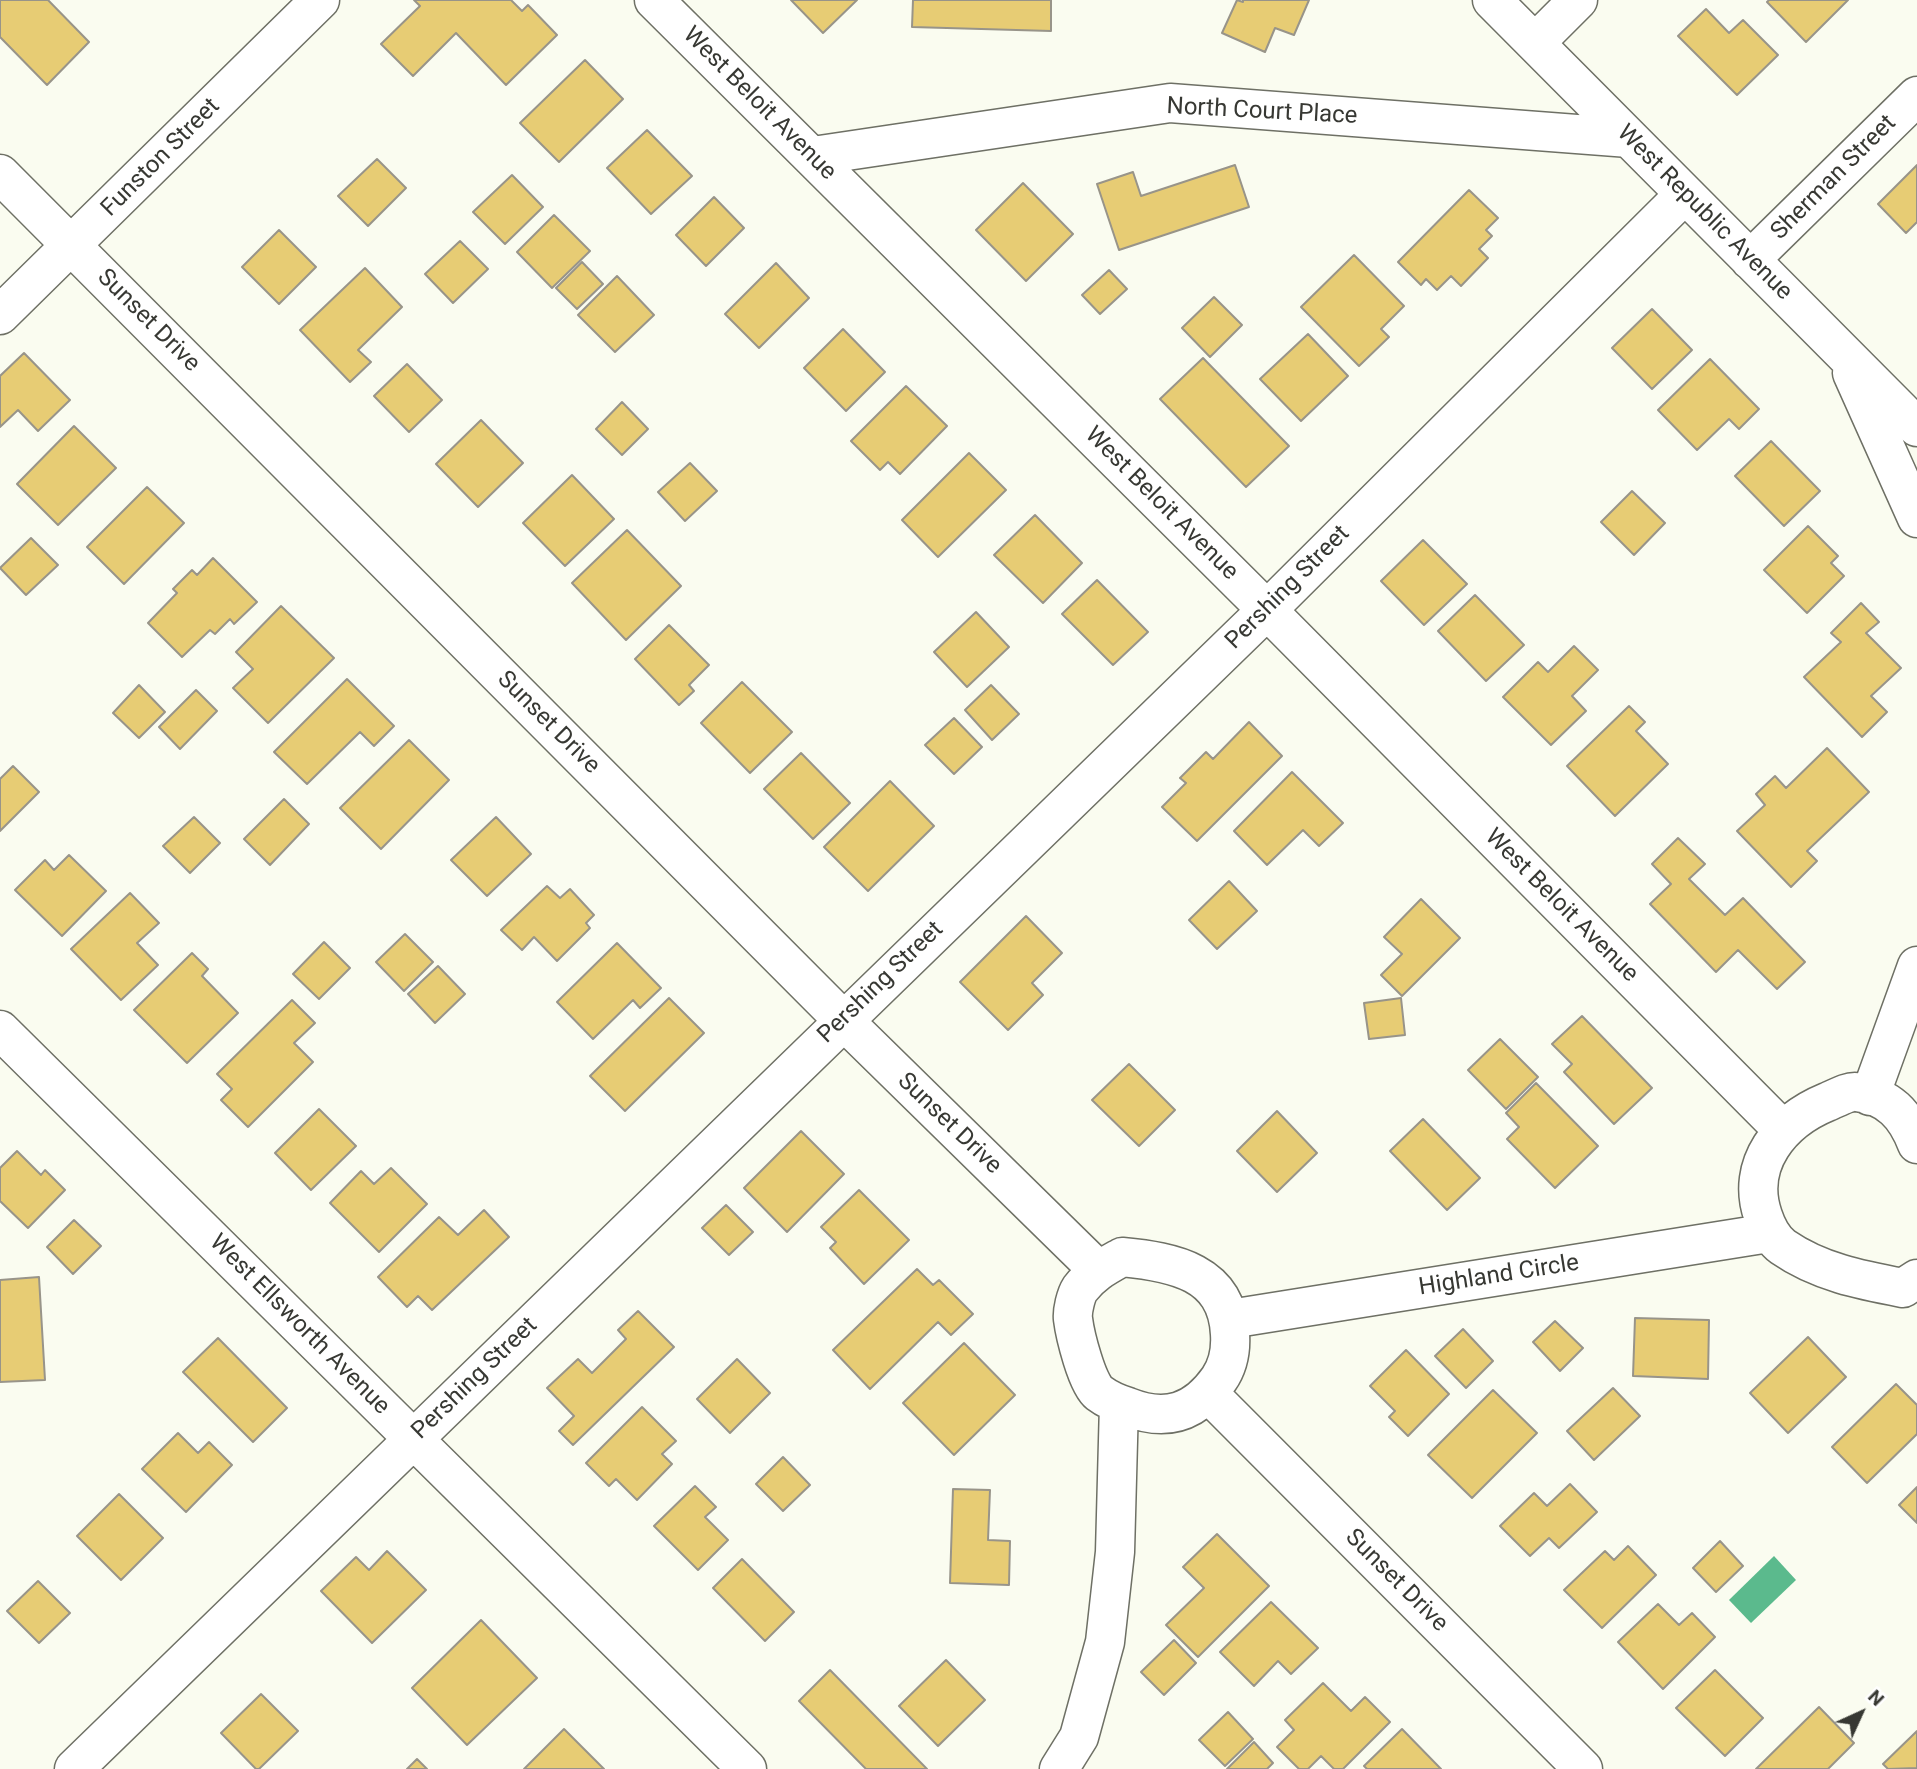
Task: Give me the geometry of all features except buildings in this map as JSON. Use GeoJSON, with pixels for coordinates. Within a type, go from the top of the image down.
{"type":"FeatureCollection","features":[{"type":"Feature","properties":{"kind":"street","name":"Funston Street"},"geometry":{"type":"LineString","coordinates":[[0,315],[320,0]]}},
{"type":"Feature","properties":{"kind":"street","name":"West Beloit Avenue"},"geometry":{"type":"LineString","coordinates":[[654,0],[1267,610],[1783,1130]]}},
{"type":"Feature","properties":{"kind":"street","name":"West Republic Avenue"},"geometry":{"type":"LineString","coordinates":[[1492,0],[1917,427]]}},
{"type":"Feature","properties":{"kind":"street"},"geometry":{"type":"LineString","coordinates":[[1535,43],[1578,0]]}},
{"type":"Feature","properties":{"kind":"street","name":"Sherman Street"},"geometry":{"type":"LineString","coordinates":[[1750,260],[1917,96]]}},
{"type":"Feature","properties":{"kind":"street","name":"North Court Place"},"geometry":{"type":"LineString","coordinates":[[813,156],[1170,103],[1629,138]]}},
{"type":"Feature","properties":{"kind":"street","name":"Sunset Drive"},"geometry":{"type":"LineString","coordinates":[[0,174],[842,1020],[1098,1270]]}},
{"type":"Feature","properties":{"kind":"street","name":"Pershing Street"},"geometry":{"type":"LineString","coordinates":[[74,1769],[1267,610],[1685,194]]}},
{"type":"Feature","properties":{"kind":"street"},"geometry":{"type":"LineString","coordinates":[[1842,351],[1917,518]]}},
{"type":"Feature","properties":{"kind":"street"},"geometry":{"type":"LineString","coordinates":[[1870,1096],[1917,966]]}},
{"type":"Feature","properties":{"kind":"street","name":"West Ellsworth Avenue"},"geometry":{"type":"LineString","coordinates":[[0,1030],[747,1769]]}},
{"type":"Feature","properties":{"kind":"street"},"geometry":{"type":"LineString","coordinates":[[1917,1144],[1909,1122],[1885,1099],[1854,1091],[1819,1105],[1792,1121],[1771,1144],[1760,1174],[1759,1205],[1769,1233],[1781,1246],[1835,1274],[1903,1288],[1917,1279]]}},
{"type":"Feature","properties":{"kind":"street","name":"Highland Circle"},"geometry":{"type":"LineString","coordinates":[[1230,1320],[1769,1233]]}},
{"type":"Feature","properties":{"kind":"street"},"geometry":{"type":"LineString","coordinates":[[1122,1257],[1174,1266],[1204,1280],[1220,1294],[1230,1320],[1231,1346],[1224,1372],[1209,1394],[1187,1410],[1162,1415],[1141,1412],[1097,1392],[1085,1367],[1072,1317],[1079,1291],[1098,1270],[1122,1257]]}},
{"type":"Feature","properties":{"kind":"street","name":"Sunset Drive"},"geometry":{"type":"LineString","coordinates":[[1209,1394],[1583,1769]]}},
{"type":"Feature","properties":{"kind":"street"},"geometry":{"type":"LineString","coordinates":[[1059,1769],[1079,1737],[1105,1642],[1115,1552],[1119,1404]]}},
{"type":"Feature","properties":{"kind":"shaded area"},"geometry":{"type":"Polygon","coordinates":[[[1774,1556],[1796,1580],[1751,1623],[1729,1600],[1774,1556]]]}}]}
